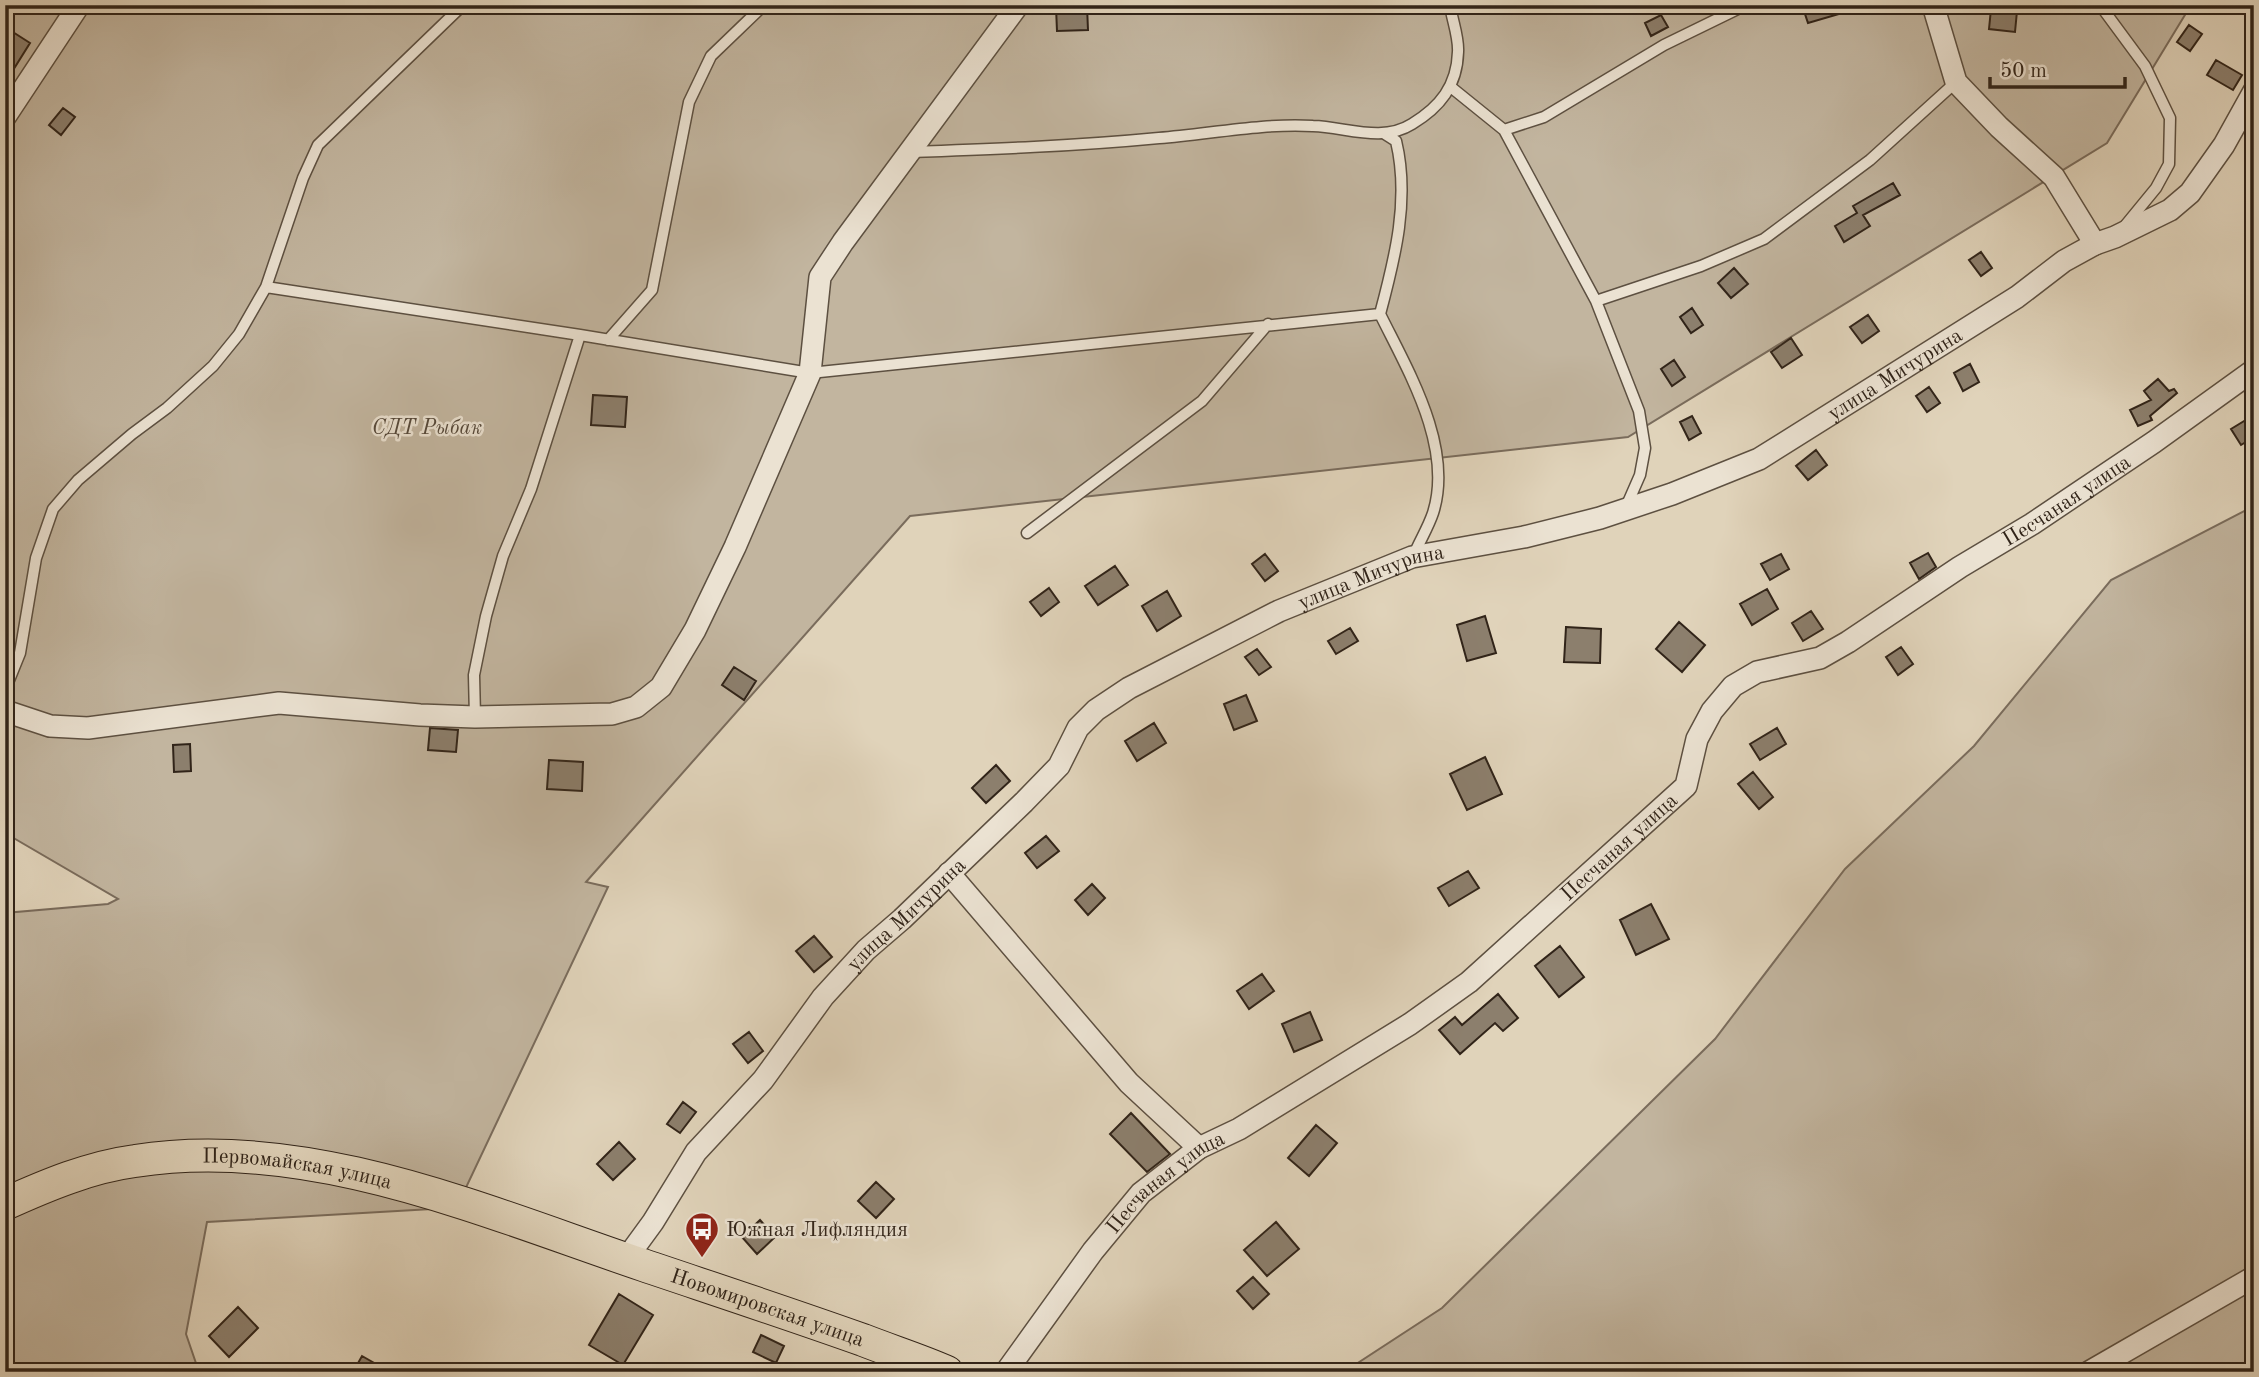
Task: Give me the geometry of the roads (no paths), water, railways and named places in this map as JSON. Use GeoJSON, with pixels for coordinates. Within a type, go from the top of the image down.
{"type":"FeatureCollection","features":[{"type":"Feature","properties":{"kind":"main road","name":"Первомайская улица"},"geometry":{"type":"LineString","coordinates":[[5,1204],[87,1172],[135,1161],[205,1156],[255,1157],[356,1173],[586,1243]]}},
{"type":"Feature","properties":{"kind":"main road","name":"Новомировская улица"},"geometry":{"type":"LineString","coordinates":[[586,1243],[947,1372]]}},
{"type":"Feature","properties":{"kind":"street"},"geometry":{"type":"LineString","coordinates":[[5,117],[79,5]]}},
{"type":"Feature","properties":{"kind":"street"},"geometry":{"type":"LineString","coordinates":[[5,711],[50,726],[88,728],[279,704],[475,717],[612,713],[636,707],[661,687],[701,618],[735,547],[810,373],[821,277],[843,243],[1018,5]]}},
{"type":"Feature","properties":{"kind":"street"},"geometry":{"type":"LineString","coordinates":[[1933,5],[1956,82],[1999,127],[2054,177],[2105,240]]}},
{"type":"Feature","properties":{"kind":"street","name":"улица Мичурина"},"geometry":{"type":"LineString","coordinates":[[626,1259],[653,1222],[696,1152],[763,1080],[823,998],[866,950],[994,833],[1059,766],[1078,728],[1096,710],[1279,611],[1412,557],[1524,537],[1624,510],[1759,459],[2017,297],[2064,261],[2170,210],[2190,192],[2224,145],[2254,91]]}},
{"type":"Feature","properties":{"kind":"street","name":"Песчаная улица"},"geometry":{"type":"LineString","coordinates":[[1006,1372],[1093,1251],[1141,1193],[1199,1148],[1239,1129],[1410,1024],[1469,982],[1686,786],[1698,739],[1712,711],[1733,686],[1757,672],[1820,658],[1849,642],[1960,567],[2032,524],[2143,450],[2254,370]]}},
{"type":"Feature","properties":{"kind":"street"},"geometry":{"type":"LineString","coordinates":[[949,873],[1129,1083],[1199,1148]]}},
{"type":"Feature","properties":{"kind":"street"},"geometry":{"type":"LineString","coordinates":[[2089,1372],[2254,1277]]}},
{"type":"Feature","properties":{"kind":"lane"},"geometry":{"type":"LineString","coordinates":[[5,690],[20,653],[36,558],[53,509],[78,480],[213,366],[239,334],[267,288],[303,178],[318,145],[463,5]]}},
{"type":"Feature","properties":{"kind":"lane"},"geometry":{"type":"LineString","coordinates":[[608,340],[652,289],[689,102],[711,55],[764,5]]}},
{"type":"Feature","properties":{"kind":"lane"},"geometry":{"type":"LineString","coordinates":[[909,152],[1075,146],[1261,127],[1314,126],[1385,134],[1409,126],[1433,110],[1452,88],[1459,51],[1450,5]]}},
{"type":"Feature","properties":{"kind":"lane"},"geometry":{"type":"LineString","coordinates":[[1504,130],[1545,117],[1664,45],[1746,5]]}},
{"type":"Feature","properties":{"kind":"lane"},"geometry":{"type":"LineString","coordinates":[[2100,5],[2145,66],[2170,118],[2169,164],[2156,188],[2105,240]]}},
{"type":"Feature","properties":{"kind":"lane"},"geometry":{"type":"LineString","coordinates":[[1596,301],[1701,266],[1764,239],[1870,160],[1956,82]]}},
{"type":"Feature","properties":{"kind":"lane"},"geometry":{"type":"LineString","coordinates":[[1452,88],[1504,130],[1596,301],[1639,411],[1645,448],[1640,475],[1624,510]]}},
{"type":"Feature","properties":{"kind":"lane"},"geometry":{"type":"LineString","coordinates":[[1385,134],[1396,141],[1401,203],[1397,253],[1380,314],[1433,433],[1439,475],[1433,512],[1412,557]]}},
{"type":"Feature","properties":{"kind":"lane"},"geometry":{"type":"LineString","coordinates":[[267,288],[810,373],[1380,314]]}},
{"type":"Feature","properties":{"kind":"lane"},"geometry":{"type":"LineString","coordinates":[[1027,533],[1202,401],[1268,324]]}},
{"type":"Feature","properties":{"kind":"lane"},"geometry":{"type":"LineString","coordinates":[[475,717],[474,675],[486,616],[503,556],[531,489],[580,335]]}},
{"type":"Feature","properties":{"kind":"place","name":"Южная Лифляндия"},"geometry":{"type":"Point","coordinates":[702,1259]}},
{"type":"Feature","properties":{"kind":"park label","name":"СДТ Рыбак"},"geometry":{"type":"Point","coordinates":[427,427]}}]}
